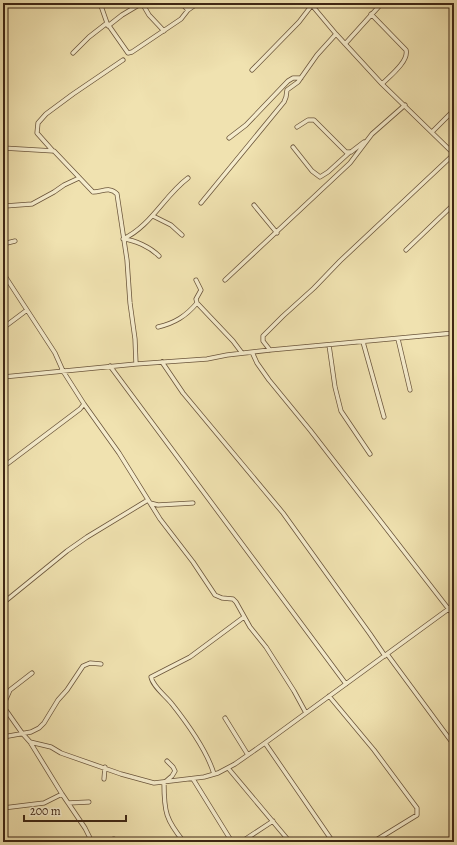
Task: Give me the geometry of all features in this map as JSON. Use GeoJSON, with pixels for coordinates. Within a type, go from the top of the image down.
{"type":"FeatureCollection","features":[{"type":"Feature","properties":{"kind":"street"},"geometry":{"type":"LineString","coordinates":[[100,3],[107,25],[128,53],[132,52],[181,19],[188,10],[198,3]]}},
{"type":"Feature","properties":{"kind":"street"},"geometry":{"type":"LineString","coordinates":[[73,53],[89,37],[142,3],[149,15],[164,31]]}},
{"type":"Feature","properties":{"kind":"street"},"geometry":{"type":"LineString","coordinates":[[181,3],[188,10]]}},
{"type":"Feature","properties":{"kind":"street"},"geometry":{"type":"LineString","coordinates":[[345,44],[382,3]]}},
{"type":"Feature","properties":{"kind":"street"},"geometry":{"type":"LineString","coordinates":[[252,70],[299,22],[311,4],[336,34],[382,84],[454,154],[263,336],[263,340],[270,350]]}},
{"type":"Feature","properties":{"kind":"street"},"geometry":{"type":"LineString","coordinates":[[371,14],[406,50],[407,54],[404,61],[382,84]]}},
{"type":"Feature","properties":{"kind":"street"},"geometry":{"type":"LineString","coordinates":[[201,204],[261,128],[284,102],[287,90],[296,84],[317,55],[336,34]]}},
{"type":"Feature","properties":{"kind":"street"},"geometry":{"type":"LineString","coordinates":[[123,60],[46,114],[38,123],[37,133],[93,192],[112,189],[117,194],[127,260],[136,364]]}},
{"type":"Feature","properties":{"kind":"street"},"geometry":{"type":"LineString","coordinates":[[229,138],[246,125],[288,82],[293,78],[301,78]]}},
{"type":"Feature","properties":{"kind":"street"},"geometry":{"type":"LineString","coordinates":[[293,147],[312,171],[320,177],[366,140],[405,105]]}},
{"type":"Feature","properties":{"kind":"street"},"geometry":{"type":"LineString","coordinates":[[432,132],[454,110]]}},
{"type":"Feature","properties":{"kind":"street"},"geometry":{"type":"LineString","coordinates":[[297,127],[308,120],[314,120],[341,148],[346,152],[351,152]]}},
{"type":"Feature","properties":{"kind":"street"},"geometry":{"type":"LineString","coordinates":[[225,280],[277,233],[323,187],[350,163],[366,140]]}},
{"type":"Feature","properties":{"kind":"street"},"geometry":{"type":"LineString","coordinates":[[3,148],[53,150]]}},
{"type":"Feature","properties":{"kind":"street"},"geometry":{"type":"LineString","coordinates":[[5,206],[32,204],[79,178]]}},
{"type":"Feature","properties":{"kind":"street"},"geometry":{"type":"LineString","coordinates":[[123,239],[138,231],[188,178]]}},
{"type":"Feature","properties":{"kind":"street"},"geometry":{"type":"LineString","coordinates":[[406,250],[454,204]]}},
{"type":"Feature","properties":{"kind":"street"},"geometry":{"type":"LineString","coordinates":[[254,205],[277,233]]}},
{"type":"Feature","properties":{"kind":"street"},"geometry":{"type":"LineString","coordinates":[[152,216],[171,225],[182,234]]}},
{"type":"Feature","properties":{"kind":"street"},"geometry":{"type":"LineString","coordinates":[[123,239],[137,242],[159,256]]}},
{"type":"Feature","properties":{"kind":"street"},"geometry":{"type":"LineString","coordinates":[[3,244],[15,241]]}},
{"type":"Feature","properties":{"kind":"street"},"geometry":{"type":"LineString","coordinates":[[3,273],[55,353],[63,371],[84,404],[119,453],[160,519],[193,562],[215,595],[222,598],[232,599],[236,602],[250,627],[266,647],[294,691],[306,713]]}},
{"type":"Feature","properties":{"kind":"street"},"geometry":{"type":"LineString","coordinates":[[158,327],[173,323],[180,319],[197,303],[196,299],[201,290],[196,280]]}},
{"type":"Feature","properties":{"kind":"street"},"geometry":{"type":"LineString","coordinates":[[197,303],[233,341],[242,353]]}},
{"type":"Feature","properties":{"kind":"street"},"geometry":{"type":"LineString","coordinates":[[3,328],[28,310]]}},
{"type":"Feature","properties":{"kind":"street"},"geometry":{"type":"LineString","coordinates":[[3,377],[110,366],[207,359],[270,350],[454,333]]}},
{"type":"Feature","properties":{"kind":"street"},"geometry":{"type":"LineString","coordinates":[[398,339],[410,390]]}},
{"type":"Feature","properties":{"kind":"street"},"geometry":{"type":"LineString","coordinates":[[363,342],[384,417]]}},
{"type":"Feature","properties":{"kind":"street"},"geometry":{"type":"LineString","coordinates":[[329,345],[335,387],[342,411],[370,454]]}},
{"type":"Feature","properties":{"kind":"street"},"geometry":{"type":"LineString","coordinates":[[252,352],[257,364],[269,380],[310,430],[454,616]]}},
{"type":"Feature","properties":{"kind":"street"},"geometry":{"type":"LineString","coordinates":[[162,362],[184,393],[282,513],[366,629],[454,745]]}},
{"type":"Feature","properties":{"kind":"street"},"geometry":{"type":"LineString","coordinates":[[110,366],[346,684]]}},
{"type":"Feature","properties":{"kind":"street"},"geometry":{"type":"LineString","coordinates":[[3,467],[55,429],[84,404]]}},
{"type":"Feature","properties":{"kind":"street"},"geometry":{"type":"LineString","coordinates":[[3,603],[67,551],[87,537],[149,502],[158,505],[193,503]]}},
{"type":"Feature","properties":{"kind":"street"},"geometry":{"type":"LineString","coordinates":[[30,742],[51,747],[61,753],[154,783],[193,779],[214,774],[228,768],[248,755],[454,605]]}},
{"type":"Feature","properties":{"kind":"street"},"geometry":{"type":"LineString","coordinates":[[214,774],[208,758],[188,727],[172,703],[154,684],[151,677],[190,657],[244,617]]}},
{"type":"Feature","properties":{"kind":"street"},"geometry":{"type":"LineString","coordinates":[[3,737],[32,732],[44,724],[58,700],[67,690],[83,666],[90,663],[101,664]]}},
{"type":"Feature","properties":{"kind":"street"},"geometry":{"type":"LineString","coordinates":[[32,672],[10,690],[3,706],[30,742],[85,828],[92,842]]}},
{"type":"Feature","properties":{"kind":"street"},"geometry":{"type":"LineString","coordinates":[[329,696],[374,750],[417,808],[417,815],[373,842]]}},
{"type":"Feature","properties":{"kind":"street"},"geometry":{"type":"LineString","coordinates":[[225,718],[248,755]]}},
{"type":"Feature","properties":{"kind":"street"},"geometry":{"type":"LineString","coordinates":[[264,743],[333,842]]}},
{"type":"Feature","properties":{"kind":"street"},"geometry":{"type":"LineString","coordinates":[[164,783],[175,771],[167,761]]}},
{"type":"Feature","properties":{"kind":"street"},"geometry":{"type":"LineString","coordinates":[[104,779],[105,768]]}},
{"type":"Feature","properties":{"kind":"street"},"geometry":{"type":"LineString","coordinates":[[228,768],[290,842]]}},
{"type":"Feature","properties":{"kind":"street"},"geometry":{"type":"LineString","coordinates":[[193,779],[232,842]]}},
{"type":"Feature","properties":{"kind":"street"},"geometry":{"type":"LineString","coordinates":[[164,783],[165,808],[169,822],[184,842]]}},
{"type":"Feature","properties":{"kind":"street"},"geometry":{"type":"LineString","coordinates":[[3,808],[44,802],[62,794]]}},
{"type":"Feature","properties":{"kind":"street"},"geometry":{"type":"LineString","coordinates":[[68,803],[89,802]]}},
{"type":"Feature","properties":{"kind":"street"},"geometry":{"type":"LineString","coordinates":[[241,842],[273,821]]}},
{"type":"Feature","properties":{"kind":"street"},"geometry":{"type":"LineString","coordinates":[[103,842],[114,839]]}}]}
